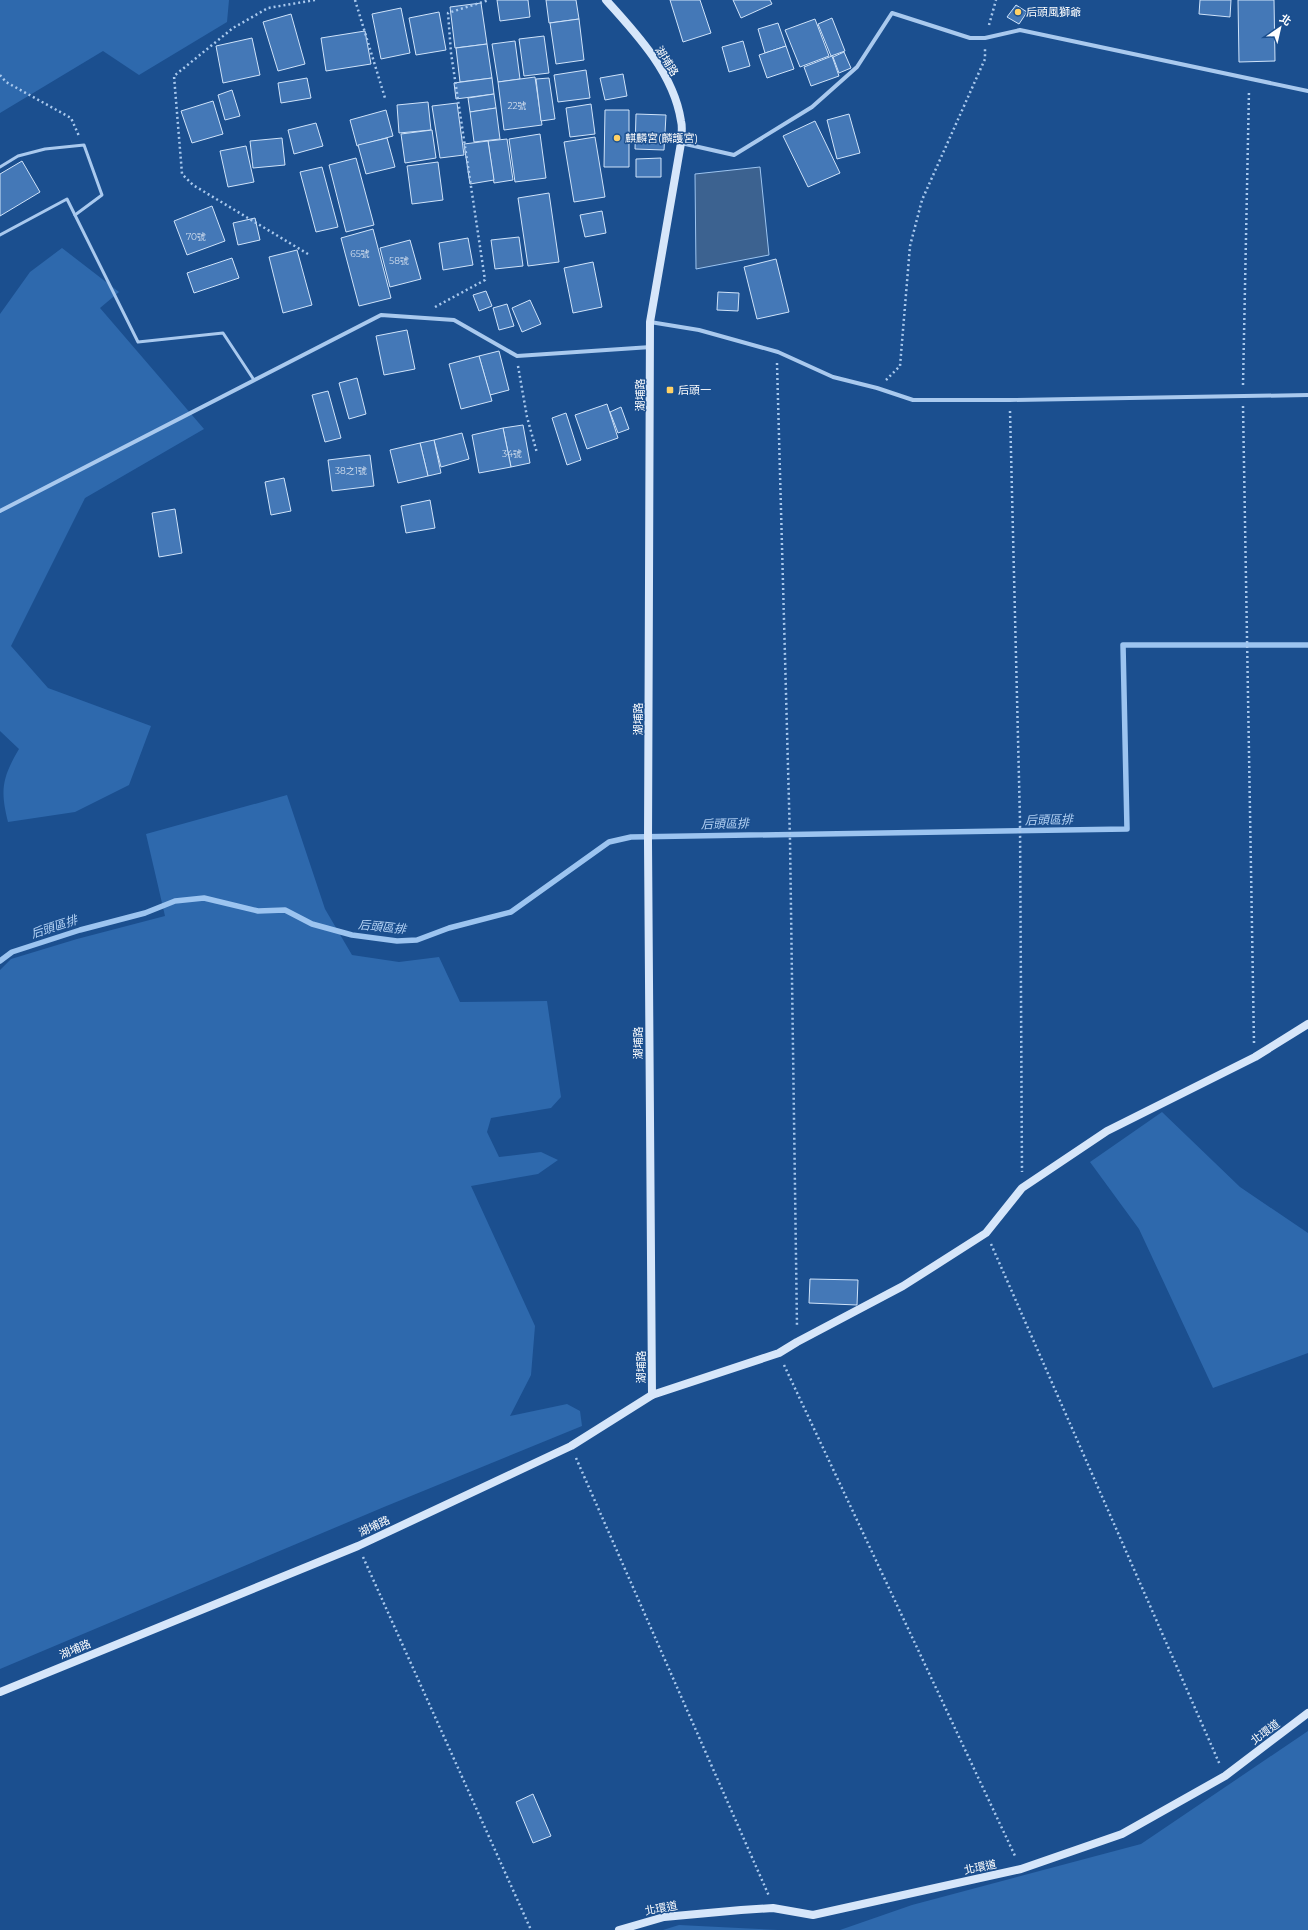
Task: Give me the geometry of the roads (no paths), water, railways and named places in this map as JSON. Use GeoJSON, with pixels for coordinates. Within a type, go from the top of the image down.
{"type":"FeatureCollection","features":[{"type":"Feature","properties":{"kind":"main road","name":"湖埔路"},"geometry":{"type":"LineString","coordinates":[[0,1692],[358,1546],[571,1446],[652,1395],[648,842],[650,322],[681,143],[682,122],[674,96],[664,75],[636,33],[606,0]]}},
{"type":"Feature","properties":{"kind":"main road"},"geometry":{"type":"LineString","coordinates":[[652,1395],[779,1353],[903,1286],[986,1233],[1022,1188],[1107,1130],[1255,1058],[1308,1024]]}},
{"type":"Feature","properties":{"kind":"main road","name":"北環道"},"geometry":{"type":"LineString","coordinates":[[619,1930],[664,1917],[774,1908],[813,1914],[1021,1869],[1122,1834],[1225,1776],[1308,1713]]}},
{"type":"Feature","properties":{"kind":"street"},"geometry":{"type":"LineString","coordinates":[[681,143],[734,155],[812,107],[857,67],[892,13],[970,38],[985,38],[1020,30],[1308,91]]}},
{"type":"Feature","properties":{"kind":"street"},"geometry":{"type":"LineString","coordinates":[[0,510],[381,315],[454,320],[517,356],[651,347]]}},
{"type":"Feature","properties":{"kind":"street"},"geometry":{"type":"LineString","coordinates":[[650,322],[699,330],[778,352],[833,378],[877,388],[913,400],[1010,400],[1308,395]]}},
{"type":"Feature","properties":{"kind":"lane"},"geometry":{"type":"LineString","coordinates":[[0,167],[18,156],[45,149],[84,145],[102,195],[75,215]]}},
{"type":"Feature","properties":{"kind":"lane"},"geometry":{"type":"LineString","coordinates":[[0,234],[67,199],[138,342],[223,333],[254,380]]}},
{"type":"Feature","properties":{"kind":"waterway","name":"后頭區排"},"geometry":{"type":"LineString","coordinates":[[0,961],[12,952],[80,930],[145,913],[175,901],[204,898],[258,911],[285,910],[312,924],[352,935],[397,941],[417,940],[449,928],[511,912],[609,842],[631,837],[1127,829],[1123,645],[1308,645]]}},
{"type":"Feature","properties":{"kind":"place","name":"后頭風獅爺"},"geometry":{"type":"Point","coordinates":[1018,12]}},
{"type":"Feature","properties":{"kind":"place","name":"麒麟宮(麟護宮)"},"geometry":{"type":"Point","coordinates":[617,138]}},
{"type":"Feature","properties":{"kind":"place","name":"后頭一"},"geometry":{"type":"Point","coordinates":[670,390]}}]}
